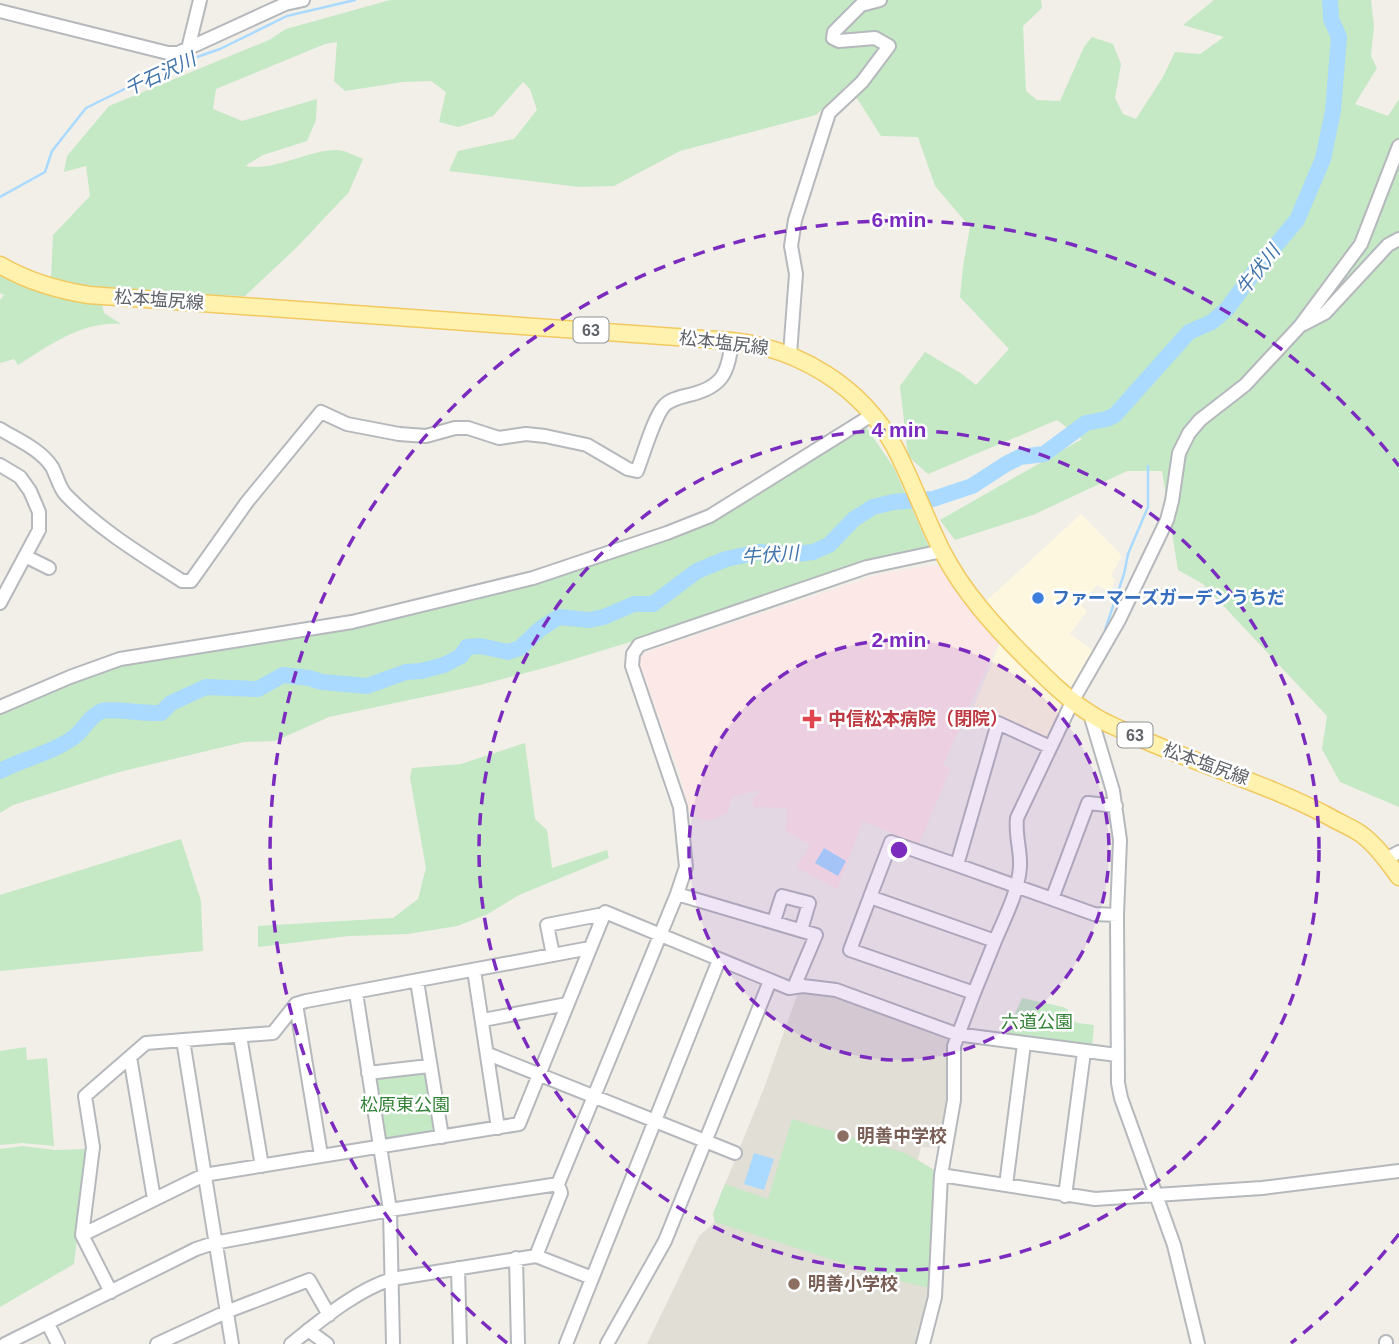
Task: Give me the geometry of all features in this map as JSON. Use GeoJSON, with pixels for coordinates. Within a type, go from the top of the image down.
{"type":"FeatureCollection","features":[{"type":"Feature","properties":{"kind":"main road","name":"松本塩尻線"},"geometry":{"type":"LineString","coordinates":[[0,265],[22,278],[57,290],[89,295],[732,341],[770,347],[790,354],[830,376],[874,418],[893,446],[959,580],[987,616],[1027,659],[1073,700],[1090,714],[1154,745],[1270,788],[1360,833],[1392,855],[1399,877]]}},
{"type":"Feature","properties":{"kind":"street"},"geometry":{"type":"LineString","coordinates":[[188,49],[200,0]]}},
{"type":"Feature","properties":{"kind":"street"},"geometry":{"type":"LineString","coordinates":[[0,11],[177,53],[285,4],[303,0]]}},
{"type":"Feature","properties":{"kind":"street"},"geometry":{"type":"LineString","coordinates":[[790,354],[796,274],[791,246],[795,220],[829,113],[862,82],[889,46],[875,38],[839,41],[833,38],[834,32],[861,5],[880,0]]}},
{"type":"Feature","properties":{"kind":"street"},"geometry":{"type":"LineString","coordinates":[[923,1344],[932,1293],[941,1175],[954,1100],[954,1046],[1017,887],[1020,864],[1017,818],[1073,700],[1119,620],[1167,520],[1179,453],[1189,433],[1245,384],[1300,326],[1361,244],[1399,146]]}},
{"type":"Feature","properties":{"kind":"street"},"geometry":{"type":"LineString","coordinates":[[1300,326],[1325,313],[1388,246],[1399,239]]}},
{"type":"Feature","properties":{"kind":"street"},"geometry":{"type":"LineString","coordinates":[[0,429],[44,458],[51,466],[63,492],[99,523],[127,545],[183,581],[191,581],[247,502],[321,412],[347,424],[398,434],[426,436],[455,428],[468,428],[499,438],[526,434],[545,436],[587,445],[628,469],[637,471],[665,406],[679,397],[712,388],[724,376],[729,365],[732,341]]}},
{"type":"Feature","properties":{"kind":"street"},"geometry":{"type":"LineString","coordinates":[[0,707],[120,659],[352,622],[533,578],[710,516],[874,418]]}},
{"type":"Feature","properties":{"kind":"street"},"geometry":{"type":"LineString","coordinates":[[0,465],[20,477],[30,491],[39,512],[39,530],[0,603]]}},
{"type":"Feature","properties":{"kind":"street"},"geometry":{"type":"LineString","coordinates":[[536,1256],[561,1193],[558,1184],[677,894],[685,867],[680,807],[632,666],[635,650],[639,645],[854,572],[940,546]]}},
{"type":"Feature","properties":{"kind":"street"},"geometry":{"type":"LineString","coordinates":[[25,556],[49,569]]}},
{"type":"Feature","properties":{"kind":"street"},"geometry":{"type":"LineString","coordinates":[[1090,714],[1116,806],[1120,841],[1117,915],[1118,1083],[1174,1245],[1198,1344]]}},
{"type":"Feature","properties":{"kind":"street"},"geometry":{"type":"LineString","coordinates":[[957,865],[998,723],[1051,747]]}},
{"type":"Feature","properties":{"kind":"street"},"geometry":{"type":"LineString","coordinates":[[1052,899],[1088,803],[1116,806]]}},
{"type":"Feature","properties":{"kind":"street"},"geometry":{"type":"LineString","coordinates":[[974,993],[850,950],[891,842],[1094,914],[1117,915]]}},
{"type":"Feature","properties":{"kind":"street"},"geometry":{"type":"LineString","coordinates":[[677,894],[816,935],[803,988]]}},
{"type":"Feature","properties":{"kind":"street"},"geometry":{"type":"LineString","coordinates":[[774,921],[782,896],[809,904],[801,930]]}},
{"type":"Feature","properties":{"kind":"street"},"geometry":{"type":"LineString","coordinates":[[870,897],[995,941]]}},
{"type":"Feature","properties":{"kind":"street"},"geometry":{"type":"LineString","coordinates":[[553,955],[547,925],[605,912],[789,988],[836,990],[957,1034],[1117,1055]]}},
{"type":"Feature","properties":{"kind":"street"},"geometry":{"type":"LineString","coordinates":[[82,1235],[204,1175],[519,1124],[604,914]]}},
{"type":"Feature","properties":{"kind":"street"},"geometry":{"type":"LineString","coordinates":[[111,1292],[82,1235],[93,1147],[85,1096],[146,1043],[273,1033],[296,1004],[590,948]]}},
{"type":"Feature","properties":{"kind":"street"},"geometry":{"type":"LineString","coordinates":[[566,1344],[719,960]]}},
{"type":"Feature","properties":{"kind":"street"},"geometry":{"type":"LineString","coordinates":[[474,970],[498,1128]]}},
{"type":"Feature","properties":{"kind":"street"},"geometry":{"type":"LineString","coordinates":[[417,981],[442,1137]]}},
{"type":"Feature","properties":{"kind":"street"},"geometry":{"type":"LineString","coordinates":[[607,1344],[665,1241],[770,981]]}},
{"type":"Feature","properties":{"kind":"street"},"geometry":{"type":"LineString","coordinates":[[356,993],[390,1210],[393,1344]]}},
{"type":"Feature","properties":{"kind":"street"},"geometry":{"type":"LineString","coordinates":[[296,1004],[321,1155]]}},
{"type":"Feature","properties":{"kind":"street"},"geometry":{"type":"LineString","coordinates":[[483,1020],[567,1004]]}},
{"type":"Feature","properties":{"kind":"street"},"geometry":{"type":"LineString","coordinates":[[240,1036],[262,1166]]}},
{"type":"Feature","properties":{"kind":"street"},"geometry":{"type":"LineString","coordinates":[[183,1040],[232,1344]]}},
{"type":"Feature","properties":{"kind":"street"},"geometry":{"type":"LineString","coordinates":[[1006,1185],[1024,1044]]}},
{"type":"Feature","properties":{"kind":"street"},"geometry":{"type":"LineString","coordinates":[[1065,1196],[1084,1052]]}},
{"type":"Feature","properties":{"kind":"street"},"geometry":{"type":"LineString","coordinates":[[488,1054],[735,1153]]}},
{"type":"Feature","properties":{"kind":"street"},"geometry":{"type":"LineString","coordinates":[[130,1057],[154,1199]]}},
{"type":"Feature","properties":{"kind":"street"},"geometry":{"type":"LineString","coordinates":[[369,1073],[429,1066]]}},
{"type":"Feature","properties":{"kind":"street"},"geometry":{"type":"LineString","coordinates":[[941,1175],[1095,1199],[1286,1186],[1399,1171]]}},
{"type":"Feature","properties":{"kind":"street"},"geometry":{"type":"LineString","coordinates":[[5,1344],[214,1243],[390,1210],[558,1184]]}},
{"type":"Feature","properties":{"kind":"street"},"geometry":{"type":"LineString","coordinates":[[291,1344],[378,1283],[392,1279],[536,1256],[592,1278]]}},
{"type":"Feature","properties":{"kind":"street"},"geometry":{"type":"LineString","coordinates":[[516,1258],[518,1344]]}},
{"type":"Feature","properties":{"kind":"street"},"geometry":{"type":"LineString","coordinates":[[458,1268],[460,1344]]}},
{"type":"Feature","properties":{"kind":"street"},"geometry":{"type":"LineString","coordinates":[[157,1344],[226,1312],[309,1280],[329,1315]]}},
{"type":"Feature","properties":{"kind":"street"},"geometry":{"type":"LineString","coordinates":[[48,1324],[58,1344]]}},
{"type":"Feature","properties":{"kind":"street"},"geometry":{"type":"LineString","coordinates":[[309,1330],[327,1344]]}},
{"type":"Feature","properties":{"kind":"shaded area","name":"ファーマーズガーデンうちだ"},"geometry":{"type":"Polygon","coordinates":[[[1081,514],[1122,556],[1111,576],[1115,579],[1110,593],[1097,585],[1081,605],[1087,611],[1070,634],[1095,652],[1073,690],[1070,690],[1012,636],[984,603],[1081,514]]]}},
{"type":"Feature","properties":{"kind":"shaded area","name":"中信松本病院（閉院）"},"geometry":{"type":"Polygon","coordinates":[[[932,565],[941,567],[960,599],[999,641],[943,765],[951,768],[919,844],[863,821],[837,889],[796,867],[810,845],[786,831],[785,808],[753,807],[753,798],[759,793],[758,790],[732,797],[728,812],[713,820],[701,820],[695,817],[693,811],[689,812],[680,775],[639,662],[641,656],[646,652],[880,574],[932,565]]]}},
{"type":"Feature","properties":{"kind":"shaded area"},"geometry":{"type":"Polygon","coordinates":[[[1001,641],[1066,701],[1048,740],[974,706],[1001,641]]]}},
{"type":"Feature","properties":{"kind":"shaded area","name":"明善中学校"},"geometry":{"type":"Polygon","coordinates":[[[799,990],[841,996],[950,1037],[948,1094],[941,1148],[921,1147],[918,1160],[934,1170],[928,1298],[916,1344],[647,1344],[699,1236],[715,1222],[713,1214],[764,1088],[799,990]]]}},
{"type":"Feature","properties":{"kind":"green space"},"geometry":{"type":"Polygon","coordinates":[[[390,0],[1041,0],[1042,8],[1023,26],[1026,91],[1037,100],[1060,101],[1084,47],[1092,37],[1113,44],[1121,64],[1115,98],[1123,114],[1136,119],[1163,77],[1175,52],[1200,54],[1224,37],[1183,25],[1214,0],[1371,0],[1374,26],[1371,56],[1377,68],[1355,104],[1388,116],[1399,99],[1399,807],[1340,782],[1322,749],[1327,716],[1203,584],[1178,570],[1162,471],[1127,471],[1033,515],[955,540],[940,520],[1082,439],[1057,420],[928,474],[908,456],[900,386],[925,352],[976,385],[1009,349],[960,297],[970,227],[935,186],[918,137],[881,136],[848,84],[816,115],[680,151],[614,186],[579,187],[449,171],[458,151],[514,139],[537,110],[530,89],[523,82],[493,116],[458,127],[439,122],[446,92],[431,81],[403,82],[345,91],[334,81],[337,42],[325,44],[216,89],[213,109],[242,121],[317,99],[316,120],[307,141],[263,155],[245,166],[268,166],[314,153],[337,150],[363,159],[349,192],[297,247],[245,296],[124,291],[51,280],[53,235],[90,196],[86,166],[64,172],[67,156],[109,106],[269,40],[286,29],[390,0]]]}},
{"type":"Feature","properties":{"kind":"green space"},"geometry":{"type":"Polygon","coordinates":[[[0,271],[101,300],[104,313],[121,324],[80,330],[54,342],[18,365],[14,359],[0,363],[0,300],[4,295],[0,293],[0,271]]]}},
{"type":"Feature","properties":{"kind":"green space"},"geometry":{"type":"Polygon","coordinates":[[[866,427],[894,468],[929,547],[926,552],[548,667],[480,685],[329,717],[275,741],[244,742],[119,772],[13,805],[0,813],[0,712],[143,659],[346,629],[558,576],[622,556],[702,527],[866,427]]]}},
{"type":"Feature","properties":{"kind":"green space"},"geometry":{"type":"Polygon","coordinates":[[[525,743],[535,819],[547,830],[552,868],[607,850],[609,858],[519,895],[488,914],[457,926],[408,934],[349,936],[258,947],[258,926],[393,918],[418,899],[426,868],[410,778],[412,768],[461,764],[525,743]]]}},
{"type":"Feature","properties":{"kind":"green space"},"geometry":{"type":"Polygon","coordinates":[[[181,839],[201,901],[203,951],[0,971],[0,895],[181,839]]]}},
{"type":"Feature","properties":{"kind":"green space","name":"六道公園"},"geometry":{"type":"Polygon","coordinates":[[[1022,998],[1063,1007],[1068,1010],[1068,1018],[1078,1023],[1094,1025],[1092,1048],[1005,1036],[1022,998]]]}},
{"type":"Feature","properties":{"kind":"green space"},"geometry":{"type":"Polygon","coordinates":[[[26,1047],[27,1060],[47,1058],[54,1146],[23,1143],[0,1145],[0,1051],[26,1047]]]}},
{"type":"Feature","properties":{"kind":"green space","name":"松原東公園"},"geometry":{"type":"Polygon","coordinates":[[[426,1072],[435,1129],[433,1134],[383,1140],[374,1080],[376,1077],[426,1072]]]}},
{"type":"Feature","properties":{"kind":"green space"},"geometry":{"type":"Polygon","coordinates":[[[792,1119],[905,1153],[934,1170],[929,1288],[715,1222],[713,1214],[725,1184],[768,1199],[792,1119]]]}},
{"type":"Feature","properties":{"kind":"green space"},"geometry":{"type":"Polygon","coordinates":[[[23,1146],[55,1150],[88,1149],[74,1264],[0,1307],[0,1149],[23,1146]]]}},
{"type":"Feature","properties":{"kind":"water"},"geometry":{"type":"Polygon","coordinates":[[[824,848],[846,861],[838,876],[815,863],[824,848]]]}},
{"type":"Feature","properties":{"kind":"water"},"geometry":{"type":"Polygon","coordinates":[[[754,1153],[774,1159],[764,1190],[744,1184],[754,1153]]]}},
{"type":"Feature","properties":{"kind":"waterway","name":"千石沢川"},"geometry":{"type":"LineString","coordinates":[[0,197],[45,172],[52,151],[86,108],[171,66],[220,49],[287,16],[355,0]]}},
{"type":"Feature","properties":{"kind":"waterway","name":"牛伏川"},"geometry":{"type":"LineString","coordinates":[[0,771],[66,743],[102,711],[161,713],[171,703],[206,687],[258,689],[283,675],[367,686],[406,672],[444,665],[461,656],[467,647],[480,646],[508,652],[520,648],[540,629],[559,617],[589,620],[604,617],[634,604],[653,604],[697,571],[726,559],[759,552],[813,552],[829,545],[854,519],[873,507],[893,502],[933,499],[972,486],[1020,457],[1044,454],[1086,423],[1115,415],[1189,332],[1212,322],[1227,309],[1297,220],[1323,159],[1333,111],[1339,37],[1331,19],[1330,0]]}},
{"type":"Feature","properties":{"kind":"waterway"},"geometry":{"type":"LineString","coordinates":[[1105,630],[1128,554],[1148,507],[1148,466]]}},
{"type":"Feature","properties":{"kind":"waterway"},"geometry":{"type":"LineString","coordinates":[[820,994],[834,996]]}},
{"type":"Feature","properties":{"kind":"place","name":"ファーマーズガーデンうちだ"},"geometry":{"type":"Point","coordinates":[1038,598]}},
{"type":"Feature","properties":{"kind":"place","name":"中信松本病院（閉院）"},"geometry":{"type":"Point","coordinates":[812,719]}},
{"type":"Feature","properties":{"kind":"place","name":"明善中学校"},"geometry":{"type":"Point","coordinates":[843,1136]}},
{"type":"Feature","properties":{"kind":"place","name":"明善小学校"},"geometry":{"type":"Point","coordinates":[794,1284]}}]}
